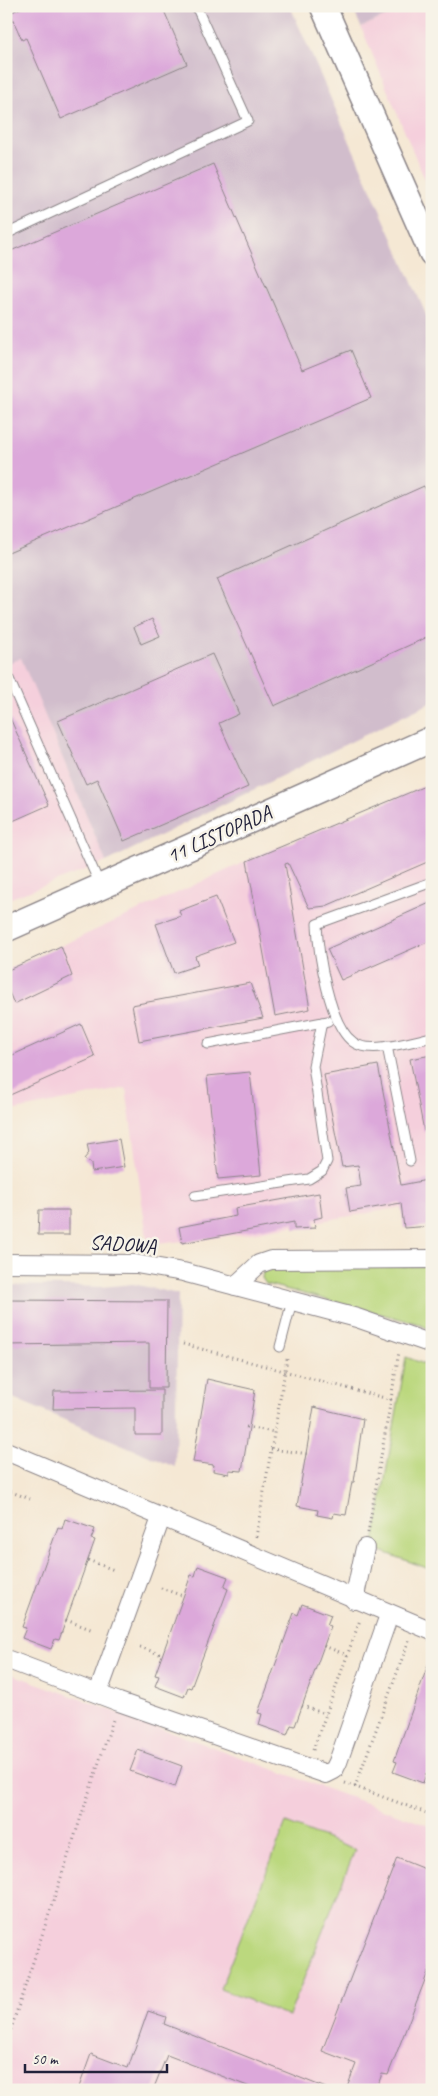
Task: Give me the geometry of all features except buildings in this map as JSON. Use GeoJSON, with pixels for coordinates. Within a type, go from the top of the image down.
{"type":"FeatureCollection","features":[{"type":"Feature","properties":{"kind":"street"},"geometry":{"type":"LineString","coordinates":[[323,6],[432,253]]}},
{"type":"Feature","properties":{"kind":"street","name":"11 LISTOPADA"},"geometry":{"type":"LineString","coordinates":[[6,930],[432,739]]}},
{"type":"Feature","properties":{"kind":"street"},"geometry":{"type":"LineString","coordinates":[[235,1286],[259,1264],[271,1260],[432,1259]]}},
{"type":"Feature","properties":{"kind":"street","name":"SADOWA"},"geometry":{"type":"LineString","coordinates":[[6,1263],[136,1264],[183,1272],[373,1323],[432,1344]]}},
{"type":"Feature","properties":{"kind":"street"},"geometry":{"type":"LineString","coordinates":[[6,1451],[389,1615],[432,1631]]}},
{"type":"Feature","properties":{"kind":"street"},"geometry":{"type":"LineString","coordinates":[[98,1693],[161,1518]]}},
{"type":"Feature","properties":{"kind":"street"},"geometry":{"type":"LineString","coordinates":[[354,1600],[365,1548]]}},
{"type":"Feature","properties":{"kind":"street"},"geometry":{"type":"LineString","coordinates":[[6,1659],[119,1702],[326,1774],[334,1770],[338,1762],[389,1615]]}},
{"type":"Feature","properties":{"kind":"lane"},"geometry":{"type":"LineString","coordinates":[[6,234],[248,122],[196,6]]}},
{"type":"Feature","properties":{"kind":"lane"},"geometry":{"type":"LineString","coordinates":[[6,672],[101,887]]}},
{"type":"Feature","properties":{"kind":"lane"},"geometry":{"type":"LineString","coordinates":[[432,882],[317,924],[318,948],[335,1019],[353,1043],[370,1047],[388,1046],[432,1037]]}},
{"type":"Feature","properties":{"kind":"lane"},"geometry":{"type":"LineString","coordinates":[[208,1044],[335,1019]]}},
{"type":"Feature","properties":{"kind":"lane"},"geometry":{"type":"LineString","coordinates":[[195,1196],[308,1179],[322,1171],[327,1161],[313,1066],[322,1022]]}},
{"type":"Feature","properties":{"kind":"lane"},"geometry":{"type":"LineString","coordinates":[[388,1046],[410,1161]]}},
{"type":"Feature","properties":{"kind":"lane"},"geometry":{"type":"LineString","coordinates":[[280,1347],[292,1300]]}},
{"type":"Feature","properties":{"kind":"path"},"geometry":{"type":"LineString","coordinates":[[183,1344],[392,1400]]}},
{"type":"Feature","properties":{"kind":"path"},"geometry":{"type":"LineString","coordinates":[[365,1548],[400,1351]]}},
{"type":"Feature","properties":{"kind":"path"},"geometry":{"type":"LineString","coordinates":[[252,1556],[284,1371],[289,1354]]}},
{"type":"Feature","properties":{"kind":"path"},"geometry":{"type":"LineString","coordinates":[[246,1427],[274,1432]]}},
{"type":"Feature","properties":{"kind":"path"},"geometry":{"type":"LineString","coordinates":[[271,1449],[309,1454]]}},
{"type":"Feature","properties":{"kind":"path"},"geometry":{"type":"LineString","coordinates":[[6,1490],[30,1499]]}},
{"type":"Feature","properties":{"kind":"path"},"geometry":{"type":"LineString","coordinates":[[88,1560],[114,1570]]}},
{"type":"Feature","properties":{"kind":"path"},"geometry":{"type":"LineString","coordinates":[[161,1588],[183,1596]]}},
{"type":"Feature","properties":{"kind":"path"},"geometry":{"type":"LineString","coordinates":[[311,1755],[361,1616]]}},
{"type":"Feature","properties":{"kind":"path"},"geometry":{"type":"LineString","coordinates":[[66,1620],[93,1630]]}},
{"type":"Feature","properties":{"kind":"path"},"geometry":{"type":"LineString","coordinates":[[355,1787],[415,1625]]}},
{"type":"Feature","properties":{"kind":"path"},"geometry":{"type":"LineString","coordinates":[[324,1646],[347,1655]]}},
{"type":"Feature","properties":{"kind":"path"},"geometry":{"type":"LineString","coordinates":[[140,1647],[162,1655]]}},
{"type":"Feature","properties":{"kind":"path"},"geometry":{"type":"LineString","coordinates":[[6,2044],[119,1702]]}},
{"type":"Feature","properties":{"kind":"path"},"geometry":{"type":"LineString","coordinates":[[302,1706],[326,1714]]}},
{"type":"Feature","properties":{"kind":"shaded area"},"geometry":{"type":"Polygon","coordinates":[[[6,6],[290,6],[432,328],[432,702],[106,862],[21,658],[6,664],[6,6]]]}},
{"type":"Feature","properties":{"kind":"shaded area"},"geometry":{"type":"Polygon","coordinates":[[[352,6],[410,6],[361,27],[352,6]]]}},
{"type":"Feature","properties":{"kind":"shaded area"},"geometry":{"type":"Polygon","coordinates":[[[410,6],[432,6],[432,197],[361,27],[410,6]]]}},
{"type":"Feature","properties":{"kind":"shaded area"},"geometry":{"type":"Polygon","coordinates":[[[21,657],[106,862],[6,900],[6,664],[21,657]]]}},
{"type":"Feature","properties":{"kind":"shaded area"},"geometry":{"type":"Polygon","coordinates":[[[432,783],[432,1202],[245,1234],[148,1245],[126,1088],[6,1112],[6,971],[247,861],[432,783]]]}},
{"type":"Feature","properties":{"kind":"shaded area"},"geometry":{"type":"Polygon","coordinates":[[[133,1284],[178,1294],[175,1467],[6,1395],[6,1285],[102,1287],[133,1284]]]}},
{"type":"Feature","properties":{"kind":"shaded area"},"geometry":{"type":"Polygon","coordinates":[[[6,1672],[432,1827],[432,2090],[6,2090],[6,1672]]]}},
{"type":"Feature","properties":{"kind":"green space"},"geometry":{"type":"Polygon","coordinates":[[[432,1266],[432,1330],[416,1323],[266,1284],[262,1278],[263,1272],[271,1267],[432,1266]]]}},
{"type":"Feature","properties":{"kind":"green space"},"geometry":{"type":"Polygon","coordinates":[[[406,1357],[432,1367],[432,1570],[373,1548],[406,1357]]]}},
{"type":"Feature","properties":{"kind":"green space"},"geometry":{"type":"Polygon","coordinates":[[[286,1823],[355,1850],[289,2016],[220,1989],[286,1823]]]}}]}
